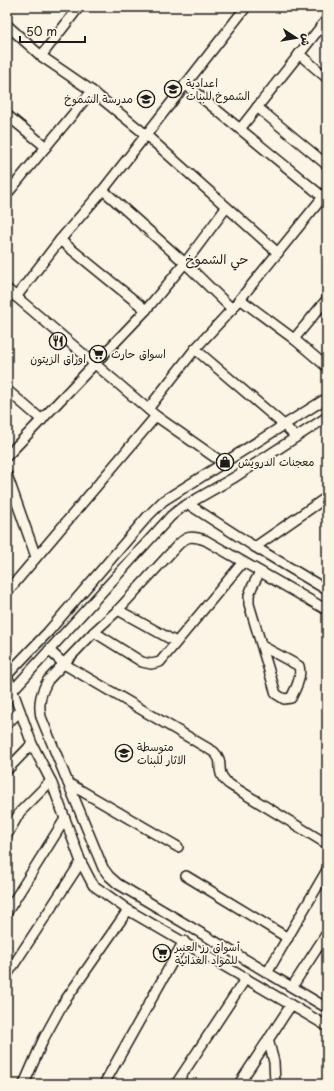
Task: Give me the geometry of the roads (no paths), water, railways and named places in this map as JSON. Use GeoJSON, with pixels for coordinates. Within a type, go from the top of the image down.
{"type":"FeatureCollection","features":[{"type":"Feature","properties":{"kind":"street"},"geometry":{"type":"LineString","coordinates":[[41,56],[79,7]]}},
{"type":"Feature","properties":{"kind":"street"},"geometry":{"type":"LineString","coordinates":[[16,297],[60,240],[103,190],[145,134],[246,7]]}},
{"type":"Feature","properties":{"kind":"street"},"geometry":{"type":"LineString","coordinates":[[240,128],[327,19]]}},
{"type":"Feature","properties":{"kind":"street"},"geometry":{"type":"LineString","coordinates":[[7,25],[41,56],[92,91],[145,134],[278,253]]}},
{"type":"Feature","properties":{"kind":"street"},"geometry":{"type":"LineString","coordinates":[[299,54],[327,78]]}},
{"type":"Feature","properties":{"kind":"street"},"geometry":{"type":"LineString","coordinates":[[148,409],[195,349],[232,309],[325,195],[185,84]]}},
{"type":"Feature","properties":{"kind":"street"},"geometry":{"type":"LineString","coordinates":[[7,194],[92,91]]}},
{"type":"Feature","properties":{"kind":"street"},"geometry":{"type":"LineString","coordinates":[[257,107],[327,164]]}},
{"type":"Feature","properties":{"kind":"street"},"geometry":{"type":"LineString","coordinates":[[7,115],[46,147]]}},
{"type":"Feature","properties":{"kind":"street"},"geometry":{"type":"LineString","coordinates":[[103,190],[185,263],[232,309]]}},
{"type":"Feature","properties":{"kind":"street"},"geometry":{"type":"LineString","coordinates":[[7,456],[146,310],[185,263],[226,208]]}},
{"type":"Feature","properties":{"kind":"street"},"geometry":{"type":"LineString","coordinates":[[60,240],[146,310]]}},
{"type":"Feature","properties":{"kind":"street"},"geometry":{"type":"LineString","coordinates":[[7,289],[67,342],[96,364],[156,416],[223,463]]}},
{"type":"Feature","properties":{"kind":"street"},"geometry":{"type":"LineString","coordinates":[[240,299],[327,367]]}},
{"type":"Feature","properties":{"kind":"street"},"geometry":{"type":"LineString","coordinates":[[294,340],[327,299]]}},
{"type":"Feature","properties":{"kind":"street"},"geometry":{"type":"LineString","coordinates":[[195,349],[296,437]]}},
{"type":"Feature","properties":{"kind":"street"},"geometry":{"type":"LineString","coordinates":[[7,390],[42,420]]}},
{"type":"Feature","properties":{"kind":"street"},"geometry":{"type":"LineString","coordinates":[[327,398],[163,501],[147,517],[48,632],[7,675],[32,744],[51,781],[81,862],[93,885],[128,910],[184,941],[327,1026]]}},
{"type":"Feature","properties":{"kind":"street"},"geometry":{"type":"LineString","coordinates":[[7,592],[156,416]]}},
{"type":"Feature","properties":{"kind":"street"},"geometry":{"type":"LineString","coordinates":[[13,690],[171,516],[188,504],[235,477],[327,417]]}},
{"type":"Feature","properties":{"kind":"street"},"geometry":{"type":"LineString","coordinates":[[7,475],[36,557]]}},
{"type":"Feature","properties":{"kind":"street"},"geometry":{"type":"LineString","coordinates":[[256,547],[327,498]]}},
{"type":"Feature","properties":{"kind":"street"},"geometry":{"type":"LineString","coordinates":[[188,504],[256,547],[326,588]]}},
{"type":"Feature","properties":{"kind":"street"},"geometry":{"type":"LineString","coordinates":[[327,610],[205,540],[196,536],[189,537],[182,540],[118,610],[94,632],[48,680],[40,698],[39,708],[103,868],[109,876],[118,884],[327,1008]]}},
{"type":"Feature","properties":{"kind":"street"},"geometry":{"type":"LineString","coordinates":[[94,632],[142,662],[151,664],[160,662],[243,562]]}},
{"type":"Feature","properties":{"kind":"street"},"geometry":{"type":"LineString","coordinates":[[260,572],[252,586],[249,604],[276,694],[284,699],[291,698],[300,676],[299,666],[262,646]]}},
{"type":"Feature","properties":{"kind":"street"},"geometry":{"type":"LineString","coordinates":[[118,610],[176,642]]}},
{"type":"Feature","properties":{"kind":"street"},"geometry":{"type":"LineString","coordinates":[[49,650],[64,664],[214,752],[220,762],[221,774],[232,786],[327,844]]}},
{"type":"Feature","properties":{"kind":"street"},"geometry":{"type":"LineString","coordinates":[[7,724],[20,711]]}},
{"type":"Feature","properties":{"kind":"street"},"geometry":{"type":"LineString","coordinates":[[7,770],[32,744]]}},
{"type":"Feature","properties":{"kind":"street"},"geometry":{"type":"LineString","coordinates":[[7,835],[20,812],[51,781]]}},
{"type":"Feature","properties":{"kind":"street"},"geometry":{"type":"LineString","coordinates":[[68,782],[178,847]]}},
{"type":"Feature","properties":{"kind":"street"},"geometry":{"type":"LineString","coordinates":[[7,912],[65,819]]}},
{"type":"Feature","properties":{"kind":"street"},"geometry":{"type":"LineString","coordinates":[[7,975],[81,862]]}},
{"type":"Feature","properties":{"kind":"street"},"geometry":{"type":"LineString","coordinates":[[267,973],[327,870]]}},
{"type":"Feature","properties":{"kind":"street"},"geometry":{"type":"LineString","coordinates":[[186,876],[288,938]]}},
{"type":"Feature","properties":{"kind":"street"},"geometry":{"type":"LineString","coordinates":[[24,1084],[44,1038],[62,1005],[128,910]]}},
{"type":"Feature","properties":{"kind":"street"},"geometry":{"type":"LineString","coordinates":[[292,987],[327,933]]}},
{"type":"Feature","properties":{"kind":"street"},"geometry":{"type":"LineString","coordinates":[[104,1084],[184,941]]}},
{"type":"Feature","properties":{"kind":"street"},"geometry":{"type":"LineString","coordinates":[[176,1084],[246,978]]}},
{"type":"Feature","properties":{"kind":"street"},"geometry":{"type":"LineString","coordinates":[[239,1084],[291,1005]]}},
{"type":"Feature","properties":{"kind":"street"},"geometry":{"type":"LineString","coordinates":[[268,1039],[274,1062],[275,1084]]}},
{"type":"Feature","properties":{"kind":"place","name":"اعدادية الشموخ للبنات"},"geometry":{"type":"Point","coordinates":[173,89]}},
{"type":"Feature","properties":{"kind":"place","name":"مدرسة الشموخ"},"geometry":{"type":"Point","coordinates":[146,99]}},
{"type":"Feature","properties":{"kind":"place","name":"اوراق الزيتون"},"geometry":{"type":"Point","coordinates":[58,341]}},
{"type":"Feature","properties":{"kind":"place","name":"اسواق حارث"},"geometry":{"type":"Point","coordinates":[98,354]}},
{"type":"Feature","properties":{"kind":"place","name":"معجنات الدرويش"},"geometry":{"type":"Point","coordinates":[225,462]}},
{"type":"Feature","properties":{"kind":"place","name":"متوسطة الاثار للبنات"},"geometry":{"type":"Point","coordinates":[124,753]}},
{"type":"Feature","properties":{"kind":"place","name":"أسواق رز العنبر للمواد الغذائية"},"geometry":{"type":"Point","coordinates":[162,953]}},
{"type":"Feature","properties":{"kind":"district","name":"حي الشموخ"},"geometry":{"type":"Point","coordinates":[217,259]}}]}
